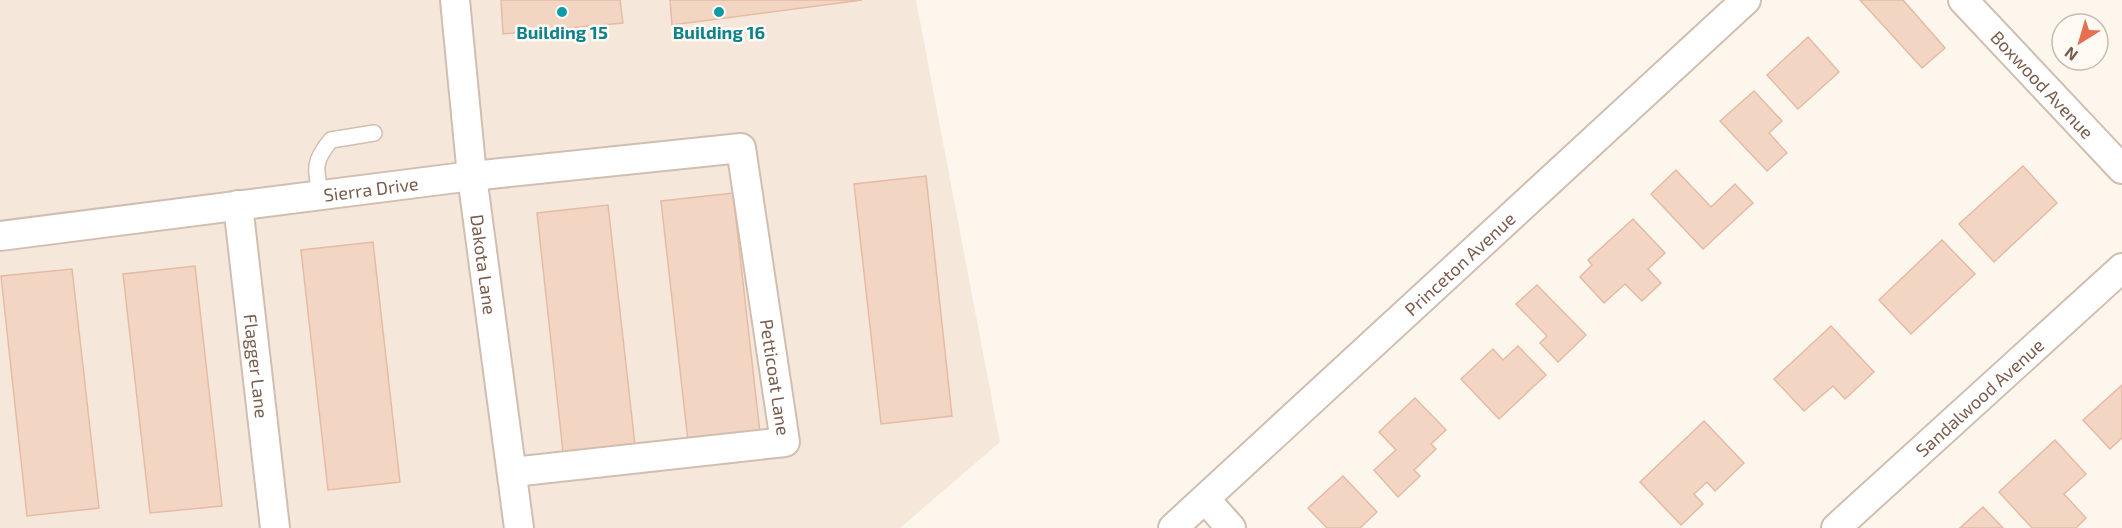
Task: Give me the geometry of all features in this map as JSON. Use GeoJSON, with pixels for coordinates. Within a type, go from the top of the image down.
{"type":"FeatureCollection","features":[{"type":"Feature","properties":{"kind":"street","name":"Dakota Lane"},"geometry":{"type":"LineString","coordinates":[[455,0],[472,176],[519,528]]}},
{"type":"Feature","properties":{"kind":"street","name":"Princeton Avenue"},"geometry":{"type":"LineString","coordinates":[[1173,528],[1746,0]]}},
{"type":"Feature","properties":{"kind":"street","name":"Boxwood Avenue"},"geometry":{"type":"LineString","coordinates":[[1964,0],[2122,169]]}},
{"type":"Feature","properties":{"kind":"street","name":"Sierra Drive"},"geometry":{"type":"LineString","coordinates":[[0,236],[472,176],[741,148]]}},
{"type":"Feature","properties":{"kind":"street","name":"Petticoat Lane"},"geometry":{"type":"LineString","coordinates":[[513,472],[785,442],[741,148]]}},
{"type":"Feature","properties":{"kind":"street","name":"Flagger Lane"},"geometry":{"type":"LineString","coordinates":[[238,205],[275,528]]}},
{"type":"Feature","properties":{"kind":"street","name":"Sandalwood Avenue"},"geometry":{"type":"LineString","coordinates":[[1836,528],[2122,268]]}},
{"type":"Feature","properties":{"kind":"street"},"geometry":{"type":"LineString","coordinates":[[1205,499],[1231,528]]}},
{"type":"Feature","properties":{"kind":"lane"},"geometry":{"type":"LineString","coordinates":[[321,195],[315,170],[320,153],[331,140],[374,133]]}},
{"type":"Feature","properties":{"kind":"shaded area"},"geometry":{"type":"Polygon","coordinates":[[[0,0],[916,0],[1000,442],[900,528],[0,528],[0,0]]]}},
{"type":"Feature","properties":{"kind":"building","name":"Building 15"},"geometry":{"type":"Polygon","coordinates":[[[501,0],[620,0],[623,23],[503,34],[501,0]]]}},
{"type":"Feature","properties":{"kind":"building","name":"Building 16"},"geometry":{"type":"Polygon","coordinates":[[[670,0],[862,0],[672,25],[670,0]]]}},
{"type":"Feature","properties":{"kind":"building"},"geometry":{"type":"Polygon","coordinates":[[[1860,0],[1903,0],[1945,48],[1922,68],[1860,0]]]}},
{"type":"Feature","properties":{"kind":"building"},"geometry":{"type":"Polygon","coordinates":[[[1808,37],[1839,72],[1798,109],[1767,75],[1808,37]]]}},
{"type":"Feature","properties":{"kind":"building"},"geometry":{"type":"Polygon","coordinates":[[[1754,91],[1782,121],[1769,133],[1787,153],[1767,171],[1720,121],[1754,91]]]}},
{"type":"Feature","properties":{"kind":"building"},"geometry":{"type":"Polygon","coordinates":[[[2023,166],[2057,203],[1994,262],[1959,224],[2023,166]]]}},
{"type":"Feature","properties":{"kind":"building"},"geometry":{"type":"Polygon","coordinates":[[[1676,170],[1711,207],[1735,184],[1753,203],[1703,249],[1651,194],[1676,170]]]}},
{"type":"Feature","properties":{"kind":"building"},"geometry":{"type":"Polygon","coordinates":[[[926,176],[952,416],[881,424],[854,184],[926,176]]]}},
{"type":"Feature","properties":{"kind":"building"},"geometry":{"type":"Polygon","coordinates":[[[733,193],[760,433],[688,441],[661,201],[733,193]]]}},
{"type":"Feature","properties":{"kind":"building"},"geometry":{"type":"Polygon","coordinates":[[[608,205],[635,445],[563,452],[537,213],[608,205]]]}},
{"type":"Feature","properties":{"kind":"building"},"geometry":{"type":"Polygon","coordinates":[[[1633,219],[1665,253],[1648,269],[1661,283],[1642,301],[1625,284],[1604,303],[1580,277],[1592,265],[1588,260],[1633,219]]]}},
{"type":"Feature","properties":{"kind":"building"},"geometry":{"type":"Polygon","coordinates":[[[1942,240],[1975,274],[1911,334],[1879,300],[1942,240]]]}},
{"type":"Feature","properties":{"kind":"building"},"geometry":{"type":"Polygon","coordinates":[[[373,242],[400,482],[328,490],[301,250],[373,242]]]}},
{"type":"Feature","properties":{"kind":"building"},"geometry":{"type":"Polygon","coordinates":[[[195,266],[222,506],[150,513],[123,274],[195,266]]]}},
{"type":"Feature","properties":{"kind":"building"},"geometry":{"type":"Polygon","coordinates":[[[72,269],[99,508],[27,516],[1,276],[72,269]]]}},
{"type":"Feature","properties":{"kind":"building"},"geometry":{"type":"Polygon","coordinates":[[[1537,285],[1586,335],[1558,362],[1540,343],[1547,336],[1516,304],[1537,285]]]}},
{"type":"Feature","properties":{"kind":"building"},"geometry":{"type":"Polygon","coordinates":[[[1831,326],[1874,372],[1845,399],[1833,386],[1804,411],[1774,379],[1831,326]]]}},
{"type":"Feature","properties":{"kind":"building"},"geometry":{"type":"Polygon","coordinates":[[[1518,346],[1546,375],[1499,419],[1461,379],[1493,349],[1503,360],[1518,346]]]}},
{"type":"Feature","properties":{"kind":"building"},"geometry":{"type":"Polygon","coordinates":[[[2122,385],[2122,438],[2110,449],[2083,420],[2122,385]]]}},
{"type":"Feature","properties":{"kind":"building"},"geometry":{"type":"Polygon","coordinates":[[[1415,398],[1446,430],[1431,444],[1436,449],[1414,470],[1420,476],[1398,497],[1374,470],[1396,450],[1379,432],[1415,398]]]}},
{"type":"Feature","properties":{"kind":"building"},"geometry":{"type":"Polygon","coordinates":[[[1704,421],[1744,463],[1715,491],[1707,482],[1694,494],[1703,504],[1681,525],[1640,482],[1704,421]]]}},
{"type":"Feature","properties":{"kind":"building"},"geometry":{"type":"Polygon","coordinates":[[[2055,440],[2086,474],[2064,494],[2086,518],[2076,528],[2032,528],[1999,492],[2055,440]]]}},
{"type":"Feature","properties":{"kind":"building"},"geometry":{"type":"Polygon","coordinates":[[[1343,476],[1377,512],[1360,528],[1327,528],[1308,508],[1343,476]]]}},
{"type":"Feature","properties":{"kind":"building"},"geometry":{"type":"Polygon","coordinates":[[[1983,507],[2003,528],[1960,528],[1983,507]]]}},
{"type":"Feature","properties":{"kind":"place","name":"Building 15"},"geometry":{"type":"Point","coordinates":[562,12]}},
{"type":"Feature","properties":{"kind":"place","name":"Building 16"},"geometry":{"type":"Point","coordinates":[719,12]}}]}
